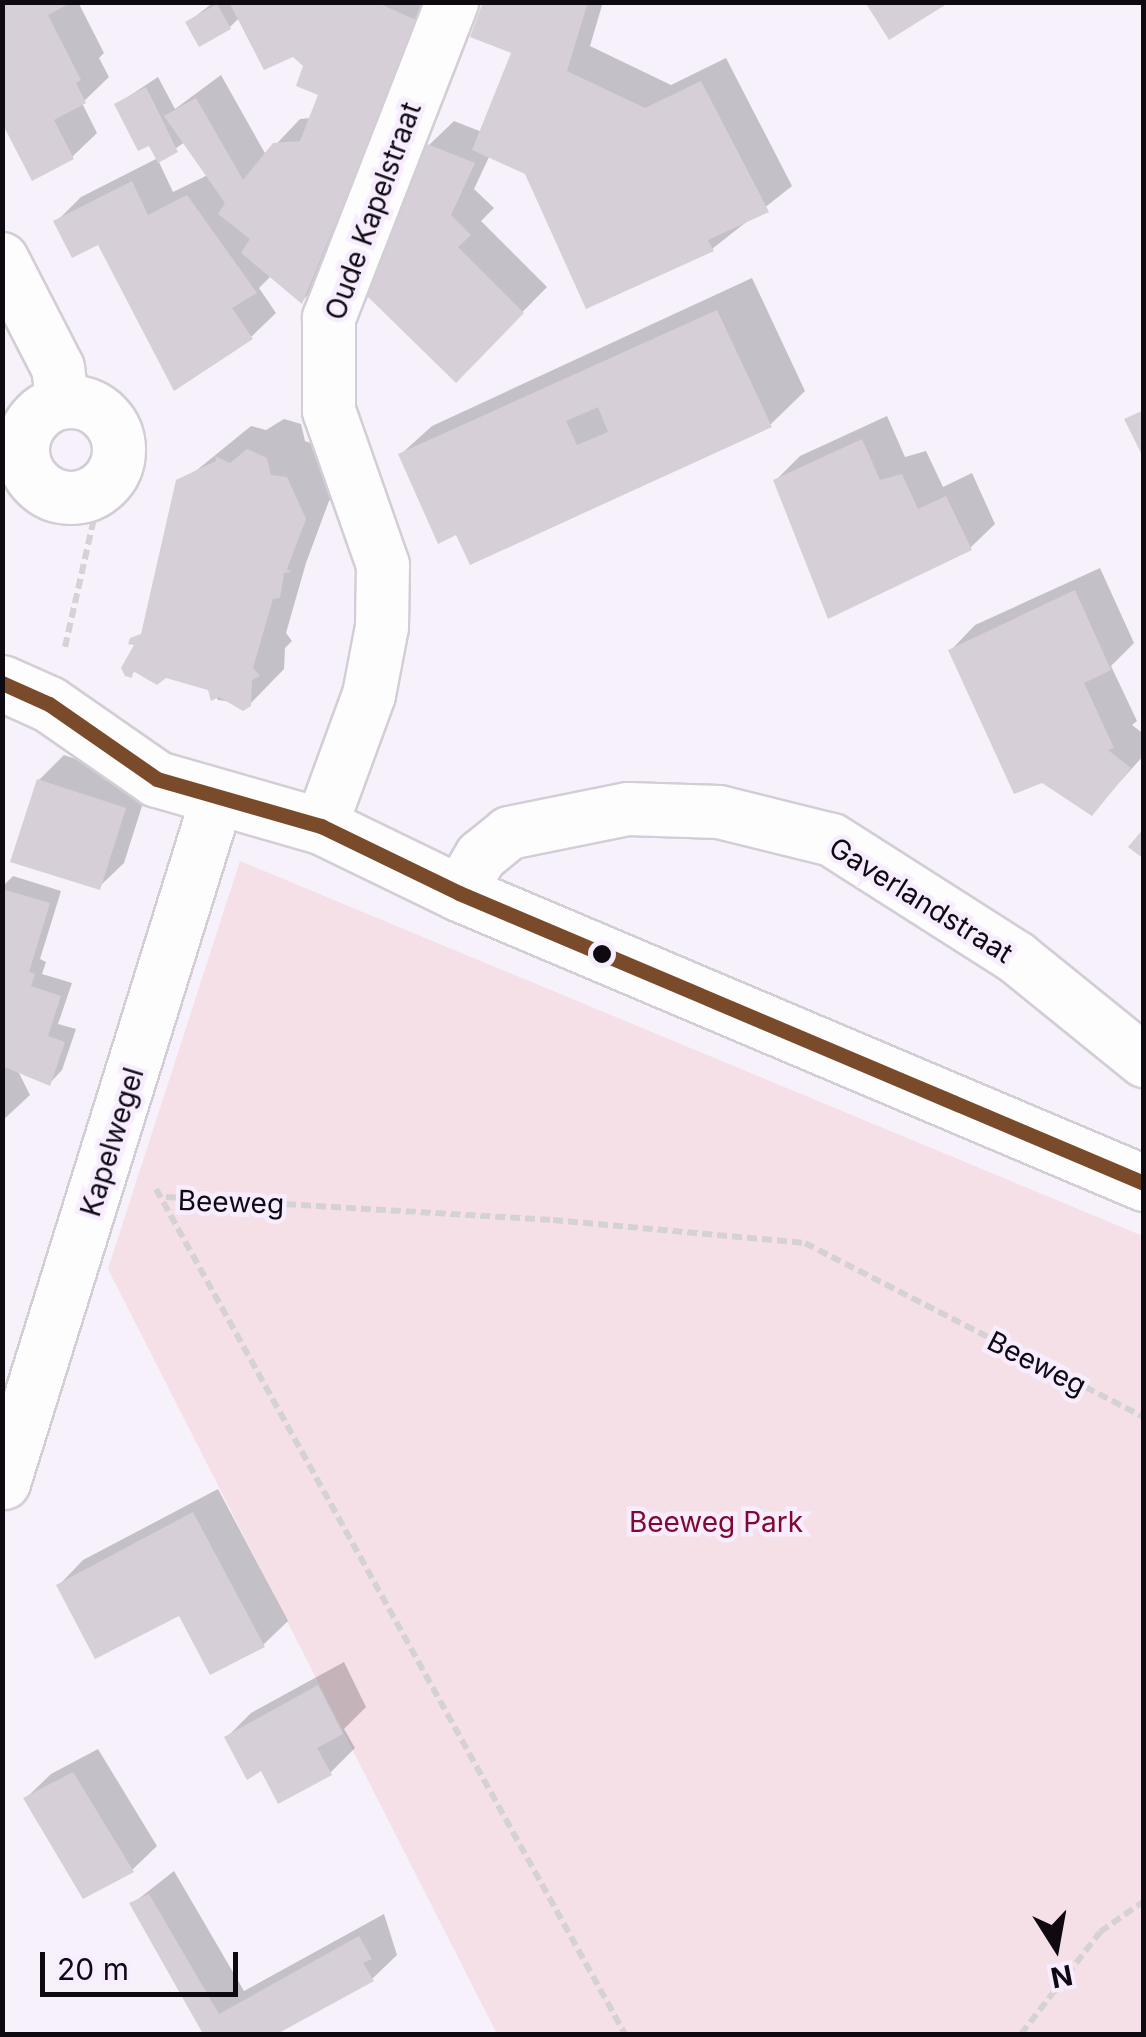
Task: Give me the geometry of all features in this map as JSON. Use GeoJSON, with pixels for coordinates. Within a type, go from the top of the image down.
{"type":"FeatureCollection","features":[{"type":"Feature","properties":{"kind":"street","name":"Oude Kapelstraat"},"geometry":{"type":"LineString","coordinates":[[320,826],[369,695],[382,627],[383,564],[330,411],[330,318],[452,2]]}},
{"type":"Feature","properties":{"kind":"street"},"geometry":{"type":"LineString","coordinates":[[2,260],[58,368],[63,402]]}},
{"type":"Feature","properties":{"kind":"street"},"geometry":{"type":"LineString","coordinates":[[63,402],[83,402],[112,421],[120,458],[100,492],[71,500],[40,489],[26,469],[22,446],[30,425],[63,402]]}},
{"type":"Feature","properties":{"kind":"street"},"geometry":{"type":"LineString","coordinates":[[26,693],[157,779],[217,800],[320,826],[459,893],[1144,1183]]}},
{"type":"Feature","properties":{"kind":"street","name":"Kapelwegel"},"geometry":{"type":"LineString","coordinates":[[4,1483],[217,800]]}},
{"type":"Feature","properties":{"kind":"street","name":"Gaverlandstraat"},"geometry":{"type":"LineString","coordinates":[[459,893],[481,856],[508,833],[628,808],[719,812],[832,840],[1017,958],[1144,1061]]}},
{"type":"Feature","properties":{"kind":"path"},"geometry":{"type":"LineString","coordinates":[[26,693],[100,492]]}},
{"type":"Feature","properties":{"kind":"path","name":"Beeweg"},"geometry":{"type":"LineString","coordinates":[[626,2034],[165,1197],[553,1220],[805,1243],[1144,1418]]}},
{"type":"Feature","properties":{"kind":"path"},"geometry":{"type":"LineString","coordinates":[[1021,2034],[1100,1932],[1144,1901]]}},
{"type":"Feature","properties":{"kind":"green space","name":"Beeweg Park"},"geometry":{"type":"Polygon","coordinates":[[[240,861],[1143,1236],[1143,2034],[497,2034],[108,1269],[240,861]]]}},
{"type":"Feature","properties":{"kind":"building"},"geometry":{"type":"Polygon","coordinates":[[[2,2],[72,2],[48,15],[81,80],[76,83],[86,103],[54,120],[74,159],[32,181],[2,123],[2,2]]]}},
{"type":"Feature","properties":{"kind":"building"},"geometry":{"type":"Polygon","coordinates":[[[229,2],[376,2],[418,21],[302,304],[241,253],[250,239],[218,214],[225,203],[164,116],[196,98],[243,180],[273,143],[300,141],[318,95],[296,86],[303,66],[293,57],[264,70],[229,2]]]}},
{"type":"Feature","properties":{"kind":"building"},"geometry":{"type":"Polygon","coordinates":[[[483,2],[588,2],[567,71],[645,108],[701,81],[769,212],[708,240],[714,251],[586,309],[525,174],[472,150],[511,53],[470,37],[483,2]]]}},
{"type":"Feature","properties":{"kind":"building"},"geometry":{"type":"Polygon","coordinates":[[[865,2],[950,2],[889,40],[865,2]]]}},
{"type":"Feature","properties":{"kind":"building"},"geometry":{"type":"Polygon","coordinates":[[[217,4],[231,29],[199,47],[185,22],[217,4]]]}},
{"type":"Feature","properties":{"kind":"building"},"geometry":{"type":"Polygon","coordinates":[[[146,87],[178,152],[158,163],[149,146],[138,151],[114,104],[146,87]]]}},
{"type":"Feature","properties":{"kind":"building"},"geometry":{"type":"Polygon","coordinates":[[[427,144],[475,163],[451,215],[471,235],[458,247],[524,313],[456,383],[366,295],[427,144]]]}},
{"type":"Feature","properties":{"kind":"building"},"geometry":{"type":"Polygon","coordinates":[[[132,181],[148,215],[187,195],[257,293],[232,308],[253,339],[174,391],[98,245],[72,258],[53,221],[132,181]]]}},
{"type":"Feature","properties":{"kind":"building"},"geometry":{"type":"Polygon","coordinates":[[[717,310],[772,427],[470,565],[456,535],[438,544],[398,454],[717,310]],[[598,407],[566,421],[577,445],[608,432],[598,407]]]}},
{"type":"Feature","properties":{"kind":"building"},"geometry":{"type":"Polygon","coordinates":[[[1144,410],[1144,459],[1124,419],[1144,410]]]}},
{"type":"Feature","properties":{"kind":"building"},"geometry":{"type":"Polygon","coordinates":[[[862,439],[880,480],[902,474],[918,509],[946,496],[972,550],[828,619],[773,480],[862,439]]]}},
{"type":"Feature","properties":{"kind":"building"},"geometry":{"type":"Polygon","coordinates":[[[247,449],[267,458],[271,475],[287,477],[306,519],[287,569],[291,572],[284,573],[280,598],[273,599],[253,668],[260,676],[252,680],[251,706],[243,711],[219,697],[211,701],[208,690],[166,678],[157,685],[133,671],[132,678],[125,676],[121,668],[134,645],[128,644],[130,638],[141,634],[176,480],[216,461],[215,456],[230,463],[247,449]]]}},
{"type":"Feature","properties":{"kind":"building"},"geometry":{"type":"Polygon","coordinates":[[[1075,590],[1111,670],[1084,683],[1114,748],[1108,750],[1131,768],[1092,816],[1042,783],[1014,794],[948,650],[1075,590]]]}},
{"type":"Feature","properties":{"kind":"building"},"geometry":{"type":"Polygon","coordinates":[[[37,779],[126,808],[100,890],[10,862],[37,779]]]}},
{"type":"Feature","properties":{"kind":"building"},"geometry":{"type":"Polygon","coordinates":[[[1144,828],[1144,859],[1128,847],[1144,828]]]}},
{"type":"Feature","properties":{"kind":"building"},"geometry":{"type":"Polygon","coordinates":[[[2,889],[50,903],[29,972],[35,974],[31,986],[61,996],[48,1036],[65,1042],[50,1086],[2,1066],[2,889]]]}},
{"type":"Feature","properties":{"kind":"building"},"geometry":{"type":"Polygon","coordinates":[[[193,1512],[265,1647],[210,1675],[179,1616],[95,1659],[56,1585],[193,1512]]]}},
{"type":"Feature","properties":{"kind":"building"},"geometry":{"type":"Polygon","coordinates":[[[318,1685],[343,1734],[317,1748],[332,1775],[278,1804],[261,1771],[247,1780],[224,1737],[318,1685]]]}},
{"type":"Feature","properties":{"kind":"building"},"geometry":{"type":"Polygon","coordinates":[[[73,1772],[134,1872],[83,1899],[23,1798],[73,1772]]]}},
{"type":"Feature","properties":{"kind":"building"},"geometry":{"type":"Polygon","coordinates":[[[149,1894],[219,2014],[359,1936],[372,1959],[363,1963],[374,1981],[277,2034],[203,2034],[129,1903],[149,1894]]]}},
{"type":"Feature","properties":{"kind":"transit line"},"geometry":{"type":"LineString","coordinates":[[2,683],[49,704],[157,779],[321,826],[459,893],[1144,1183]]}}]}
